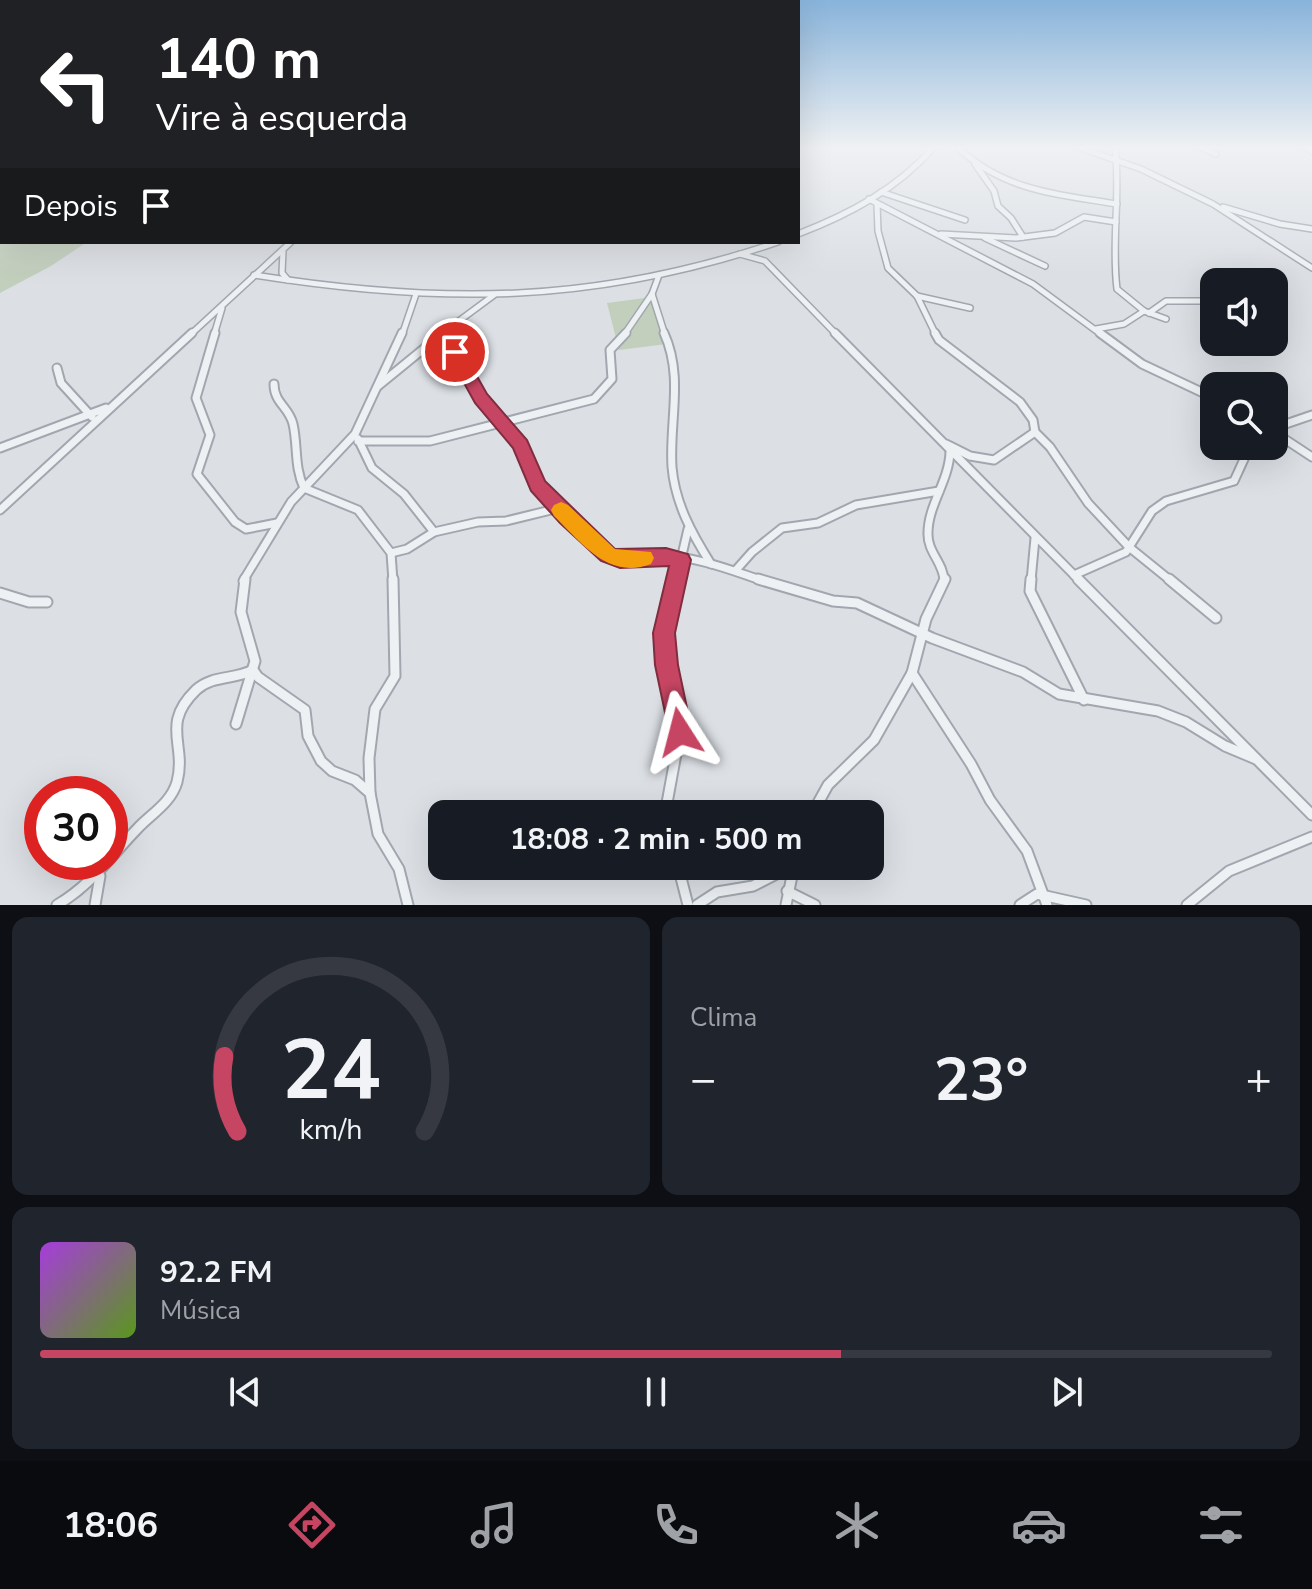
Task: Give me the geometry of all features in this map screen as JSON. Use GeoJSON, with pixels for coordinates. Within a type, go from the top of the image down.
{"type":"FeatureCollection","features":[{"type":"Feature","properties":{"kind":"street"},"geometry":{"type":"LineString","coordinates":[[800,233],[873,202],[885,189]]}},
{"type":"Feature","properties":{"kind":"street"},"geometry":{"type":"LineString","coordinates":[[993,189],[998,206],[1011,218],[1023,237]]}},
{"type":"Feature","properties":{"kind":"street"},"geometry":{"type":"LineString","coordinates":[[1025,189],[1117,204]]}},
{"type":"Feature","properties":{"kind":"street"},"geometry":{"type":"LineString","coordinates":[[1117,189],[1113,255],[1117,289],[1147,312],[1166,319]]}},
{"type":"Feature","properties":{"kind":"street"},"geometry":{"type":"LineString","coordinates":[[1183,189],[1213,204],[1312,268]]}},
{"type":"Feature","properties":{"kind":"street"},"geometry":{"type":"LineString","coordinates":[[881,192],[965,220]]}},
{"type":"Feature","properties":{"kind":"street"},"geometry":{"type":"LineString","coordinates":[[873,202],[1033,284],[1142,364],[1200,391]]}},
{"type":"Feature","properties":{"kind":"street"},"geometry":{"type":"LineString","coordinates":[[873,202],[888,268],[917,296],[939,340],[1020,402],[1033,420],[1035,432],[1050,447],[1088,503],[1129,547],[1216,618]]}},
{"type":"Feature","properties":{"kind":"street"},"geometry":{"type":"LineString","coordinates":[[1213,204],[1280,224],[1312,229]]}},
{"type":"Feature","properties":{"kind":"street"},"geometry":{"type":"LineString","coordinates":[[935,233],[1023,237],[1050,235],[1077,225],[1084,217],[1116,222]]}},
{"type":"Feature","properties":{"kind":"street"},"geometry":{"type":"LineString","coordinates":[[979,237],[1045,266]]}},
{"type":"Feature","properties":{"kind":"street"},"geometry":{"type":"LineString","coordinates":[[0,510],[289,244]]}},
{"type":"Feature","properties":{"kind":"street"},"geometry":{"type":"LineString","coordinates":[[254,275],[416,294],[494,294],[598,286],[659,275],[773,244]]}},
{"type":"Feature","properties":{"kind":"street"},"geometry":{"type":"LineString","coordinates":[[765,261],[768,246]]}},
{"type":"Feature","properties":{"kind":"street"},"geometry":{"type":"LineString","coordinates":[[284,249],[282,273],[289,281]]}},
{"type":"Feature","properties":{"kind":"street"},"geometry":{"type":"LineString","coordinates":[[740,254],[765,261],[950,452],[1312,815]]}},
{"type":"Feature","properties":{"kind":"street"},"geometry":{"type":"LineString","coordinates":[[357,437],[430,441],[594,399],[612,379],[610,350],[619,343],[659,275]]}},
{"type":"Feature","properties":{"kind":"street"},"geometry":{"type":"LineString","coordinates":[[640,278],[652,290],[659,325],[673,353],[675,396],[671,464],[688,529],[711,564]]}},
{"type":"Feature","properties":{"kind":"street"},"geometry":{"type":"LineString","coordinates":[[236,724],[255,661],[241,612],[243,582],[277,523],[304,488],[357,437],[416,294]]}},
{"type":"Feature","properties":{"kind":"street"},"geometry":{"type":"LineString","coordinates":[[376,387],[494,294]]}},
{"type":"Feature","properties":{"kind":"street"},"geometry":{"type":"LineString","coordinates":[[917,296],[970,308]]}},
{"type":"Feature","properties":{"kind":"street"},"geometry":{"type":"LineString","coordinates":[[1096,329],[1124,324],[1166,301],[1200,301]]}},
{"type":"Feature","properties":{"kind":"street"},"geometry":{"type":"LineString","coordinates":[[225,302],[216,322],[196,398],[210,435],[197,474],[235,522],[246,529],[277,523]]}},
{"type":"Feature","properties":{"kind":"street"},"geometry":{"type":"LineString","coordinates":[[445,332],[465,373],[499,423],[521,445],[538,485],[608,555],[620,559],[666,556],[711,564],[797,592],[857,603],[924,634],[1023,672],[1059,694],[1158,711],[1186,722],[1225,746],[1256,759]]}},
{"type":"Feature","properties":{"kind":"street"},"geometry":{"type":"LineString","coordinates":[[57,368],[59,382],[91,414],[93,423]]}},
{"type":"Feature","properties":{"kind":"street"},"geometry":{"type":"LineString","coordinates":[[274,384],[276,404],[292,419],[299,474],[304,488],[358,510],[391,553],[396,614],[395,676],[375,709],[374,738],[369,758],[370,793],[378,834],[399,869],[408,905]]}},
{"type":"Feature","properties":{"kind":"street"},"geometry":{"type":"LineString","coordinates":[[0,448],[111,406]]}},
{"type":"Feature","properties":{"kind":"street"},"geometry":{"type":"LineString","coordinates":[[1288,424],[1312,415]]}},
{"type":"Feature","properties":{"kind":"street"},"geometry":{"type":"LineString","coordinates":[[940,441],[970,456],[994,460],[1035,432]]}},
{"type":"Feature","properties":{"kind":"street"},"geometry":{"type":"LineString","coordinates":[[357,437],[372,468],[404,494],[434,532]]}},
{"type":"Feature","properties":{"kind":"street"},"geometry":{"type":"LineString","coordinates":[[1288,440],[1312,457]]}},
{"type":"Feature","properties":{"kind":"street"},"geometry":{"type":"LineString","coordinates":[[818,800],[822,790],[858,759],[881,731],[912,673],[924,634],[925,619],[941,590],[944,574],[928,547],[927,536],[939,491],[951,467],[950,452]]}},
{"type":"Feature","properties":{"kind":"street"},"geometry":{"type":"LineString","coordinates":[[1074,575],[1119,557],[1152,511],[1166,501],[1234,481],[1244,460]]}},
{"type":"Feature","properties":{"kind":"street"},"geometry":{"type":"LineString","coordinates":[[735,571],[752,552],[782,528],[818,523],[856,505],[939,491]]}},
{"type":"Feature","properties":{"kind":"street"},"geometry":{"type":"LineString","coordinates":[[391,553],[407,549],[434,532],[478,522],[506,521],[559,508]]}},
{"type":"Feature","properties":{"kind":"street"},"geometry":{"type":"LineString","coordinates":[[668,800],[680,732],[666,665],[664,633],[688,529]]}},
{"type":"Feature","properties":{"kind":"street"},"geometry":{"type":"LineString","coordinates":[[1035,538],[1030,591],[1084,700]]}},
{"type":"Feature","properties":{"kind":"street"},"geometry":{"type":"LineString","coordinates":[[0,593],[29,602],[47,602]]}},
{"type":"Feature","properties":{"kind":"street"},"geometry":{"type":"LineString","coordinates":[[253,670],[258,677],[305,710],[308,736],[321,761],[332,771],[363,785],[370,793]]}},
{"type":"Feature","properties":{"kind":"street"},"geometry":{"type":"LineString","coordinates":[[128,840],[173,793],[179,774],[173,733],[179,709],[209,679],[240,677],[253,670]]}},
{"type":"Feature","properties":{"kind":"street"},"geometry":{"type":"LineString","coordinates":[[912,673],[971,764],[984,791],[1027,851],[1046,900]]}},
{"type":"Feature","properties":{"kind":"street"},"geometry":{"type":"LineString","coordinates":[[1187,905],[1229,871],[1312,837]]}},
{"type":"Feature","properties":{"kind":"street"},"geometry":{"type":"LineString","coordinates":[[57,905],[92,880]]}},
{"type":"Feature","properties":{"kind":"street"},"geometry":{"type":"LineString","coordinates":[[95,905],[100,880]]}},
{"type":"Feature","properties":{"kind":"street"},"geometry":{"type":"LineString","coordinates":[[682,880],[688,905]]}},
{"type":"Feature","properties":{"kind":"street"},"geometry":{"type":"LineString","coordinates":[[697,905],[717,892],[753,886],[765,880]]}},
{"type":"Feature","properties":{"kind":"street"},"geometry":{"type":"LineString","coordinates":[[786,905],[790,880]]}},
{"type":"Feature","properties":{"kind":"street"},"geometry":{"type":"LineString","coordinates":[[787,891],[815,905]]}},
{"type":"Feature","properties":{"kind":"street"},"geometry":{"type":"LineString","coordinates":[[1020,905],[1032,896],[1086,905]]}},
{"type":"Feature","properties":{"kind":"green space"},"geometry":{"type":"Polygon","coordinates":[[[0,244],[84,244],[51,266],[0,293],[0,244]]]}},
{"type":"Feature","properties":{"kind":"green space"},"geometry":{"type":"Polygon","coordinates":[[[652,297],[667,344],[619,350],[607,303],[652,297]]]}},
{"type":"Feature","properties":{"kind":"slow traffic"},"geometry":{"type":"LineString","coordinates":[[561,510],[608,555],[620,559],[644,558]]}},
{"type":"Feature","properties":{"kind":"route"},"geometry":{"type":"LineString","coordinates":[[455,352],[481,399],[521,445],[538,485],[608,555],[620,559],[666,556],[681,560],[664,633],[666,665],[680,732]]}}]}
